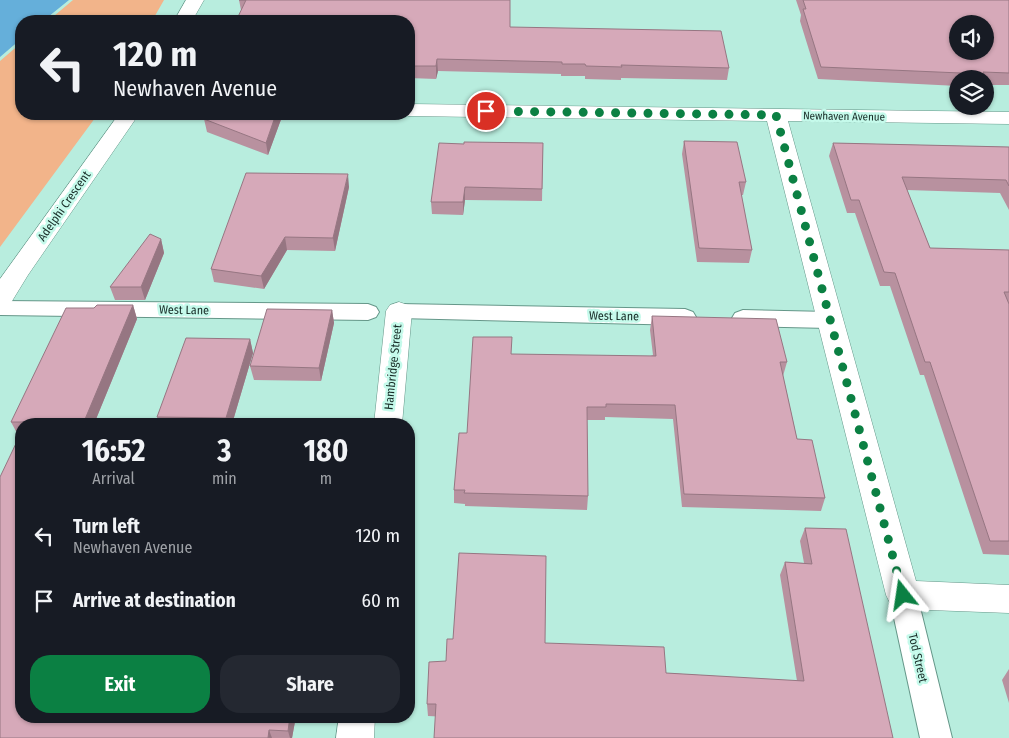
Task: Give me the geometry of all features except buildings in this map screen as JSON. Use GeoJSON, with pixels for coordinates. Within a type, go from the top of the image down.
{"type":"FeatureCollection","features":[{"type":"Feature","properties":{"kind":"street"},"geometry":{"type":"LineString","coordinates":[[186,15],[195,0]]}},
{"type":"Feature","properties":{"kind":"street","name":"Newhaven Avenue"},"geometry":{"type":"LineString","coordinates":[[415,110],[1009,118]]}},
{"type":"Feature","properties":{"kind":"street","name":"Tod Street"},"geometry":{"type":"LineString","coordinates":[[776,115],[903,595]]}},
{"type":"Feature","properties":{"kind":"street","name":"Adelphi Crescent"},"geometry":{"type":"LineString","coordinates":[[0,300],[17,272],[126,120]]}},
{"type":"Feature","properties":{"kind":"street","name":"Hambridge Street"},"geometry":{"type":"LineString","coordinates":[[389,418],[399,311]]}},
{"type":"Feature","properties":{"kind":"street"},"geometry":{"type":"LineString","coordinates":[[903,595],[1009,599]]}},
{"type":"Feature","properties":{"kind":"street"},"geometry":{"type":"LineString","coordinates":[[355,738],[356,723]]}},
{"type":"Feature","properties":{"kind":"lane","name":"West Lane"},"geometry":{"type":"LineString","coordinates":[[0,308],[368,312]]}},
{"type":"Feature","properties":{"kind":"lane","name":"West Lane"},"geometry":{"type":"LineString","coordinates":[[399,311],[829,320]]}},
{"type":"Feature","properties":{"kind":"lane","name":"Tod Street"},"geometry":{"type":"LineString","coordinates":[[903,595],[936,738]]}},
{"type":"Feature","properties":{"kind":"shaded area"},"geometry":{"type":"Polygon","coordinates":[[[73,0],[164,0],[155,15],[55,15],[73,0]]]}},
{"type":"Feature","properties":{"kind":"shaded area"},"geometry":{"type":"Polygon","coordinates":[[[15,48],[15,120],[94,120],[0,247],[0,61],[15,48]]]}},
{"type":"Feature","properties":{"kind":"water"},"geometry":{"type":"Polygon","coordinates":[[[0,0],[69,0],[50,15],[15,15],[15,44],[0,57],[0,0]]]}},
{"type":"Feature","properties":{"kind":"route"},"geometry":{"type":"LineString","coordinates":[[486,111],[776,115],[903,595]]}}]}
